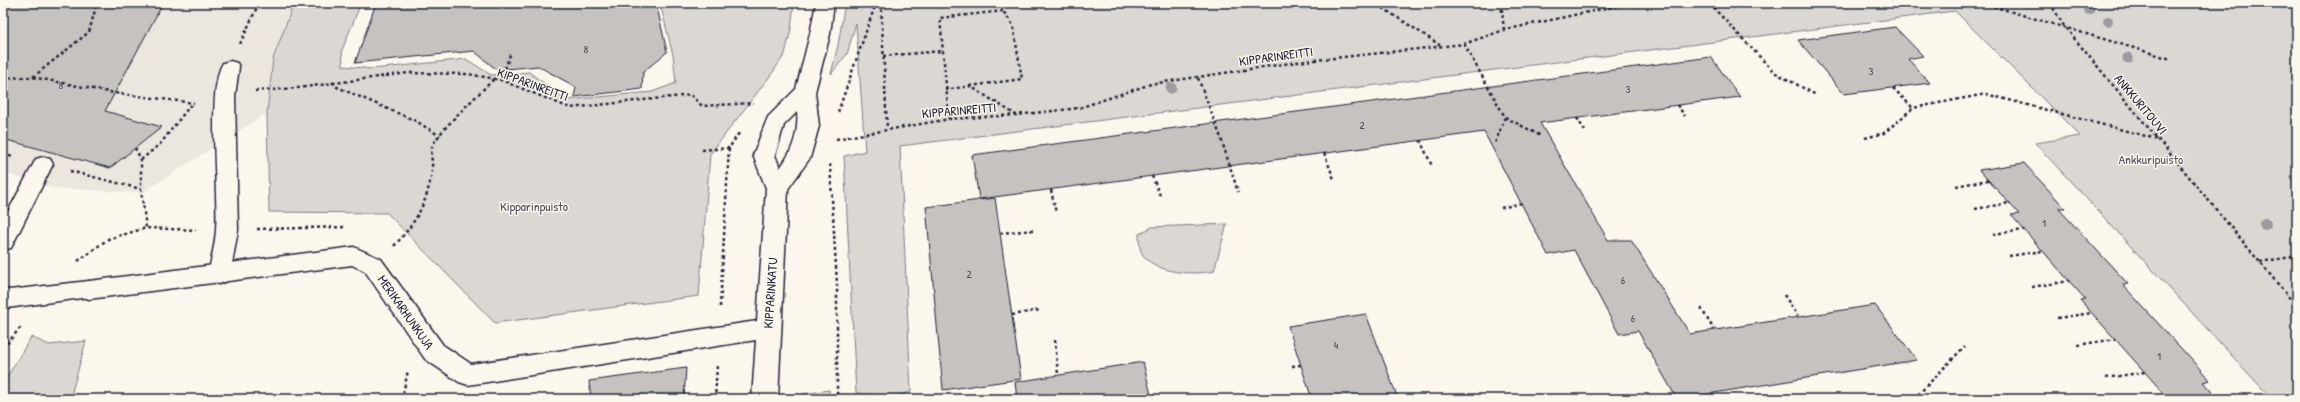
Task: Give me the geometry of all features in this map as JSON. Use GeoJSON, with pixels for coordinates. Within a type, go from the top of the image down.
{"type":"FeatureCollection","features":[{"type":"Feature","properties":{"kind":"street"},"geometry":{"type":"LineString","coordinates":[[777,188],[799,158],[809,126],[805,92],[820,34],[825,3]]}},
{"type":"Feature","properties":{"kind":"street","name":"KIPPARINKATU"},"geometry":{"type":"LineString","coordinates":[[765,399],[777,188],[764,155],[775,122],[805,92]]}},
{"type":"Feature","properties":{"kind":"street","name":"MERIKARHUNKUJA"},"geometry":{"type":"LineString","coordinates":[[89,290],[354,256],[373,265],[434,352],[468,375],[768,329]]}},
{"type":"Feature","properties":{"kind":"lane"},"geometry":{"type":"LineString","coordinates":[[219,274],[227,230],[225,96],[230,66]]}},
{"type":"Feature","properties":{"kind":"lane"},"geometry":{"type":"LineString","coordinates":[[3,242],[43,164]]}},
{"type":"Feature","properties":{"kind":"lane"},"geometry":{"type":"LineString","coordinates":[[3,297],[7,299],[89,290]]}},
{"type":"Feature","properties":{"kind":"path"},"geometry":{"type":"LineString","coordinates":[[32,77],[89,32],[97,3]]}},
{"type":"Feature","properties":{"kind":"path"},"geometry":{"type":"LineString","coordinates":[[230,66],[259,3]]}},
{"type":"Feature","properties":{"kind":"path"},"geometry":{"type":"LineString","coordinates":[[838,114],[876,3]]}},
{"type":"Feature","properties":{"kind":"path"},"geometry":{"type":"LineString","coordinates":[[881,3],[887,129]]}},
{"type":"Feature","properties":{"kind":"path"},"geometry":{"type":"LineString","coordinates":[[945,90],[1022,79],[1013,25],[1003,11],[1002,3]]}},
{"type":"Feature","properties":{"kind":"path"},"geometry":{"type":"LineString","coordinates":[[1342,3],[1375,3],[1440,45]]}},
{"type":"Feature","properties":{"kind":"path"},"geometry":{"type":"LineString","coordinates":[[1501,3],[1504,30]]}},
{"type":"Feature","properties":{"kind":"path"},"geometry":{"type":"LineString","coordinates":[[1709,3],[1713,5],[1774,72],[1816,95]]}},
{"type":"Feature","properties":{"kind":"path","name":"KIPPARINREITTI"},"geometry":{"type":"LineString","coordinates":[[829,140],[949,119],[1016,115],[1080,108],[1151,84],[1297,62],[1440,45],[1464,44],[1504,30],[1621,5],[1713,5],[1728,3]]}},
{"type":"Feature","properties":{"kind":"path"},"geometry":{"type":"LineString","coordinates":[[1982,3],[2064,26],[2171,59]]}},
{"type":"Feature","properties":{"kind":"path","name":"ANKKURITOUVI"},"geometry":{"type":"LineString","coordinates":[[2050,3],[2064,26],[2297,307]]}},
{"type":"Feature","properties":{"kind":"path"},"geometry":{"type":"LineString","coordinates":[[949,119],[945,90],[940,18],[1003,11]]}},
{"type":"Feature","properties":{"kind":"path"},"geometry":{"type":"LineString","coordinates":[[1464,44],[1505,117],[1541,136]]}},
{"type":"Feature","properties":{"kind":"path"},"geometry":{"type":"LineString","coordinates":[[883,56],[942,51]]}},
{"type":"Feature","properties":{"kind":"path"},"geometry":{"type":"LineString","coordinates":[[501,80],[511,52]]}},
{"type":"Feature","properties":{"kind":"path","name":"KIPPARINREITTI"},"geometry":{"type":"LineString","coordinates":[[250,92],[408,73],[468,74],[501,80],[570,108],[691,95],[702,106],[758,103]]}},
{"type":"Feature","properties":{"kind":"path"},"geometry":{"type":"LineString","coordinates":[[3,78],[32,77],[114,93],[193,103],[198,102]]}},
{"type":"Feature","properties":{"kind":"path"},"geometry":{"type":"LineString","coordinates":[[1198,78],[1220,135],[1238,192]]}},
{"type":"Feature","properties":{"kind":"path"},"geometry":{"type":"LineString","coordinates":[[397,254],[392,248],[413,226],[429,186],[434,155],[432,147],[447,126],[494,79]]}},
{"type":"Feature","properties":{"kind":"path"},"geometry":{"type":"LineString","coordinates":[[332,82],[338,87],[416,121],[440,136]]}},
{"type":"Feature","properties":{"kind":"path"},"geometry":{"type":"LineString","coordinates":[[970,86],[1016,115]]}},
{"type":"Feature","properties":{"kind":"path"},"geometry":{"type":"LineString","coordinates":[[1893,88],[1913,108]]}},
{"type":"Feature","properties":{"kind":"path"},"geometry":{"type":"LineString","coordinates":[[1865,138],[1884,133],[1913,108],[1986,94],[2157,139]]}},
{"type":"Feature","properties":{"kind":"path"},"geometry":{"type":"LineString","coordinates":[[140,160],[161,143],[193,103]]}},
{"type":"Feature","properties":{"kind":"path"},"geometry":{"type":"LineString","coordinates":[[1677,105],[1684,116]]}},
{"type":"Feature","properties":{"kind":"path"},"geometry":{"type":"LineString","coordinates":[[1495,143],[1505,117]]}},
{"type":"Feature","properties":{"kind":"path"},"geometry":{"type":"LineString","coordinates":[[1577,118],[1585,131]]}},
{"type":"Feature","properties":{"kind":"path"},"geometry":{"type":"LineString","coordinates":[[1420,140],[1432,166]]}},
{"type":"Feature","properties":{"kind":"path"},"geometry":{"type":"LineString","coordinates":[[135,148],[140,160],[141,189],[146,228]]}},
{"type":"Feature","properties":{"kind":"path"},"geometry":{"type":"LineString","coordinates":[[702,150],[729,148]]}},
{"type":"Feature","properties":{"kind":"path"},"geometry":{"type":"LineString","coordinates":[[712,309],[720,308],[729,153]]}},
{"type":"Feature","properties":{"kind":"path"},"geometry":{"type":"LineString","coordinates":[[1324,153],[1334,179]]}},
{"type":"Feature","properties":{"kind":"path"},"geometry":{"type":"LineString","coordinates":[[830,163],[837,284],[837,399]]}},
{"type":"Feature","properties":{"kind":"path"},"geometry":{"type":"LineString","coordinates":[[43,164],[141,189]]}},
{"type":"Feature","properties":{"kind":"path"},"geometry":{"type":"LineString","coordinates":[[1152,176],[1161,198]]}},
{"type":"Feature","properties":{"kind":"path"},"geometry":{"type":"LineString","coordinates":[[1956,186],[1988,180]]}},
{"type":"Feature","properties":{"kind":"path"},"geometry":{"type":"LineString","coordinates":[[1051,190],[1056,213]]}},
{"type":"Feature","properties":{"kind":"path"},"geometry":{"type":"LineString","coordinates":[[1501,208],[1522,203]]}},
{"type":"Feature","properties":{"kind":"path"},"geometry":{"type":"LineString","coordinates":[[1975,209],[2009,203]]}},
{"type":"Feature","properties":{"kind":"path"},"geometry":{"type":"LineString","coordinates":[[1000,233],[1034,230]]}},
{"type":"Feature","properties":{"kind":"path"},"geometry":{"type":"LineString","coordinates":[[1993,234],[2024,230]]}},
{"type":"Feature","properties":{"kind":"path"},"geometry":{"type":"LineString","coordinates":[[2009,256],[2043,251]]}},
{"type":"Feature","properties":{"kind":"path"},"geometry":{"type":"LineString","coordinates":[[2259,262],[2297,256]]}},
{"type":"Feature","properties":{"kind":"path"},"geometry":{"type":"LineString","coordinates":[[2032,287],[2069,281]]}},
{"type":"Feature","properties":{"kind":"path"},"geometry":{"type":"LineString","coordinates":[[1784,295],[1798,316]]}},
{"type":"Feature","properties":{"kind":"path"},"geometry":{"type":"LineString","coordinates":[[1701,308],[1714,330]]}},
{"type":"Feature","properties":{"kind":"path"},"geometry":{"type":"LineString","coordinates":[[1012,315],[1040,310]]}},
{"type":"Feature","properties":{"kind":"path"},"geometry":{"type":"LineString","coordinates":[[2057,318],[2092,313]]}},
{"type":"Feature","properties":{"kind":"path"},"geometry":{"type":"LineString","coordinates":[[2078,345],[2114,339]]}},
{"type":"Feature","properties":{"kind":"path"},"geometry":{"type":"LineString","coordinates":[[1055,340],[1058,375]]}},
{"type":"Feature","properties":{"kind":"path"},"geometry":{"type":"LineString","coordinates":[[1914,399],[1939,375],[1965,346]]}},
{"type":"Feature","properties":{"kind":"path"},"geometry":{"type":"LineString","coordinates":[[715,399],[717,364]]}},
{"type":"Feature","properties":{"kind":"path"},"geometry":{"type":"LineString","coordinates":[[1292,366],[1301,365]]}},
{"type":"Feature","properties":{"kind":"path"},"geometry":{"type":"LineString","coordinates":[[402,399],[409,369]]}},
{"type":"Feature","properties":{"kind":"path"},"geometry":{"type":"LineString","coordinates":[[2106,378],[2144,372]]}},
{"type":"Feature","properties":{"kind":"shaded area"},"geometry":{"type":"Polygon","coordinates":[[[3,3],[294,3],[273,59],[267,113],[142,193],[52,188],[3,173],[3,3]]]}},
{"type":"Feature","properties":{"kind":"green space","name":"Kipparinpuisto"},"geometry":{"type":"Polygon","coordinates":[[[294,3],[361,3],[342,50],[343,66],[373,69],[466,59],[491,75],[529,72],[566,100],[652,92],[676,83],[673,55],[660,3],[794,3],[791,29],[785,54],[710,154],[699,296],[495,323],[387,213],[269,212],[267,113],[273,59],[294,3]]]}},
{"type":"Feature","properties":{"kind":"green space","name":"Ankkuripuisto"},"geometry":{"type":"Polygon","coordinates":[[[845,3],[2297,3],[2297,399],[2272,399],[2035,143],[2080,136],[1955,11],[900,146],[911,392],[893,397],[856,393],[844,156],[865,151],[856,23],[847,54],[831,74],[838,45],[845,3]]]}},
{"type":"Feature","properties":{"kind":"green space"},"geometry":{"type":"Polygon","coordinates":[[[1227,224],[1214,271],[1196,273],[1176,272],[1157,266],[1149,261],[1143,255],[1141,250],[1139,234],[1152,227],[1227,224]]]}},
{"type":"Feature","properties":{"kind":"green space"},"geometry":{"type":"Polygon","coordinates":[[[31,337],[49,345],[86,341],[70,399],[3,399],[3,384],[31,337]]]}},
{"type":"Feature","properties":{"kind":"green space"},"geometry":{"type":"Polygon","coordinates":[[[829,390],[829,399],[803,399],[803,394],[829,390]]]}},
{"type":"Feature","properties":{"kind":"building"},"geometry":{"type":"Polygon","coordinates":[[[3,3],[163,3],[105,111],[162,127],[110,168],[3,139],[3,3]]]}},
{"type":"Feature","properties":{"kind":"building"},"geometry":{"type":"Polygon","coordinates":[[[376,3],[656,3],[667,52],[643,72],[642,89],[574,97],[576,87],[538,66],[497,70],[474,51],[355,63],[376,3]]]}},
{"type":"Feature","properties":{"kind":"building"},"geometry":{"type":"Polygon","coordinates":[[[1895,27],[1923,56],[1908,59],[1930,83],[1844,94],[1798,40],[1895,27]]]}},
{"type":"Feature","properties":{"kind":"building"},"geometry":{"type":"Polygon","coordinates":[[[1711,57],[1740,97],[1540,123],[1608,240],[1631,240],[1690,334],[1875,305],[1917,360],[1677,399],[1638,331],[1619,334],[1574,250],[1548,255],[1484,132],[979,199],[972,155],[1711,57]]]}},
{"type":"Feature","properties":{"kind":"building"},"geometry":{"type":"Polygon","coordinates":[[[2024,163],[2065,208],[2058,208],[2128,284],[2123,285],[2210,380],[2203,382],[2218,399],[2169,399],[2080,300],[2085,299],[2011,215],[2019,214],[1979,170],[2024,163]]]}},
{"type":"Feature","properties":{"kind":"building"},"geometry":{"type":"Polygon","coordinates":[[[995,198],[1021,379],[943,390],[926,207],[995,198]]]}},
{"type":"Feature","properties":{"kind":"building"},"geometry":{"type":"Polygon","coordinates":[[[1366,314],[1398,399],[1312,399],[1288,326],[1366,314]]]}},
{"type":"Feature","properties":{"kind":"building"},"geometry":{"type":"Polygon","coordinates":[[[1143,362],[1152,399],[1017,399],[1015,382],[1143,362]]]}},
{"type":"Feature","properties":{"kind":"building"},"geometry":{"type":"Polygon","coordinates":[[[686,368],[684,399],[591,399],[589,381],[686,368]]]}}]}
